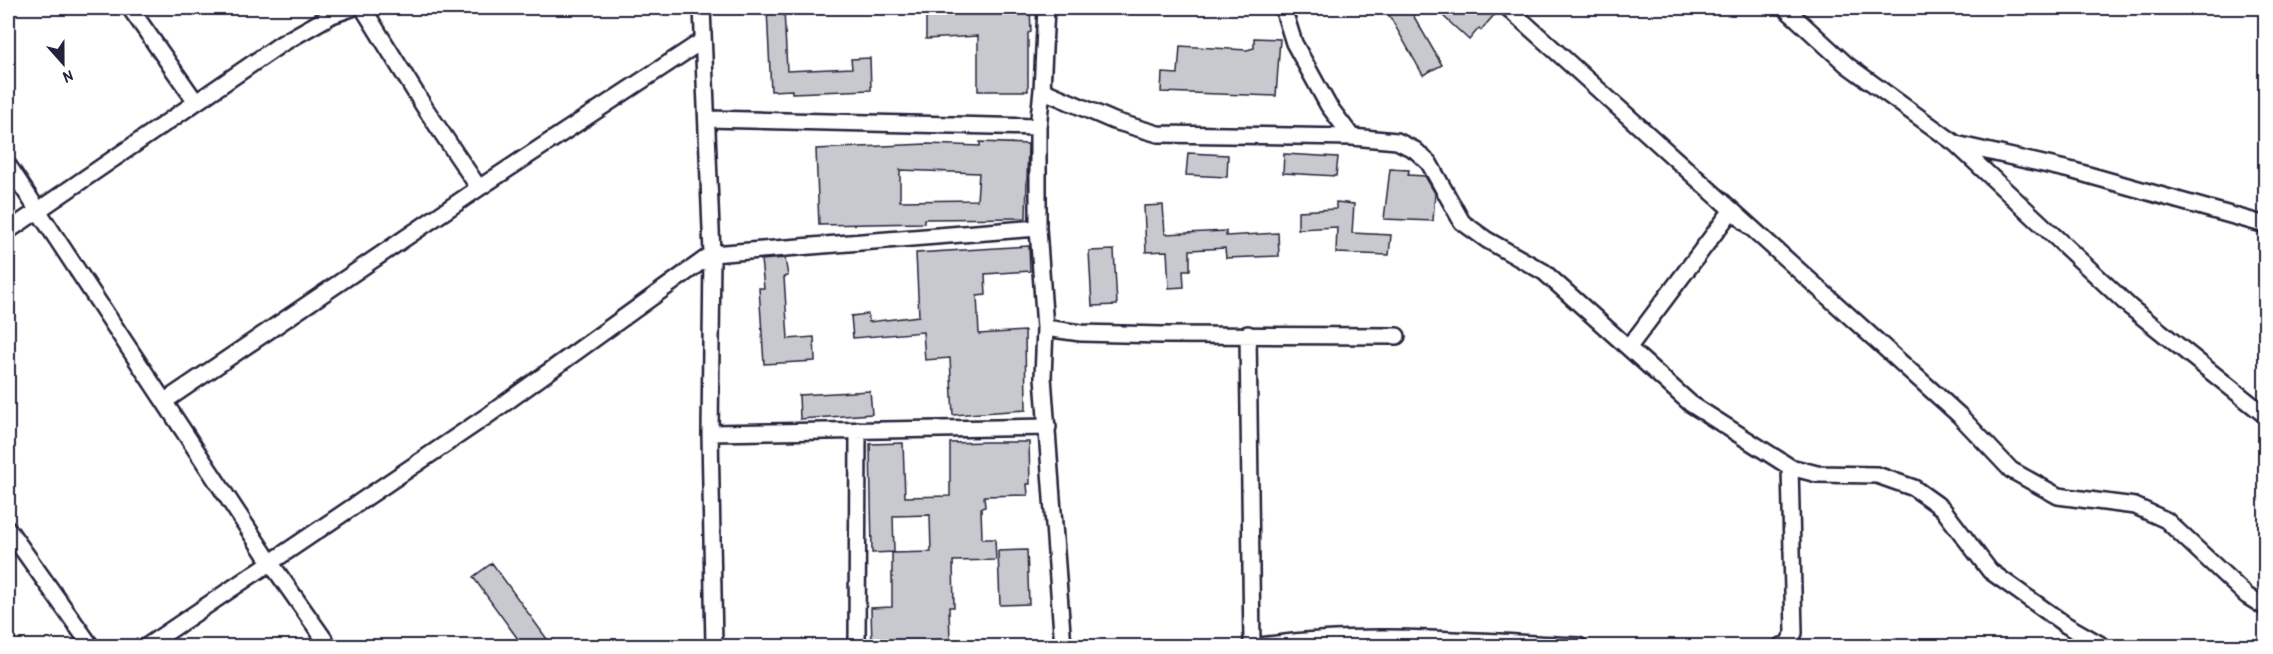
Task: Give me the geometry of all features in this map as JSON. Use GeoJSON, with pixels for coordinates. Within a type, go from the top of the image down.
{"type":"FeatureCollection","features":[{"type":"Feature","properties":{"kind":"street"},"geometry":{"type":"LineString","coordinates":[[130,8],[196,102]]}},
{"type":"Feature","properties":{"kind":"street"},"geometry":{"type":"LineString","coordinates":[[8,231],[280,44],[332,15],[352,8]]}},
{"type":"Feature","properties":{"kind":"street"},"geometry":{"type":"LineString","coordinates":[[363,8],[479,189]]}},
{"type":"Feature","properties":{"kind":"street"},"geometry":{"type":"LineString","coordinates":[[702,8],[712,254],[711,433],[714,646]]}},
{"type":"Feature","properties":{"kind":"street"},"geometry":{"type":"LineString","coordinates":[[1046,8],[1038,127],[1038,228],[1045,328],[1043,377],[1063,646]]}},
{"type":"Feature","properties":{"kind":"street"},"geometry":{"type":"LineString","coordinates":[[1282,8],[1294,43],[1328,105],[1352,137]]}},
{"type":"Feature","properties":{"kind":"street"},"geometry":{"type":"LineString","coordinates":[[1508,8],[1959,415],[2011,470],[2058,496],[2135,506],[2166,520],[2247,596],[2265,608]]}},
{"type":"Feature","properties":{"kind":"street"},"geometry":{"type":"LineString","coordinates":[[1785,8],[1847,65],[1956,144],[2130,307],[2265,416]]}},
{"type":"Feature","properties":{"kind":"street"},"geometry":{"type":"LineString","coordinates":[[165,401],[702,41]]}},
{"type":"Feature","properties":{"kind":"street"},"geometry":{"type":"LineString","coordinates":[[1042,90],[1114,121],[1158,134],[1352,137],[1397,141],[1415,150],[1429,163],[1462,222],[1487,240],[1544,272],[1692,404],[1790,467],[1817,474],[1877,475],[1914,488],[1942,508],[1990,571],[2066,625],[2103,646]]}},
{"type":"Feature","properties":{"kind":"street"},"geometry":{"type":"LineString","coordinates":[[708,118],[1038,127]]}},
{"type":"Feature","properties":{"kind":"street"},"geometry":{"type":"LineString","coordinates":[[1956,144],[2074,171],[2265,225]]}},
{"type":"Feature","properties":{"kind":"street"},"geometry":{"type":"LineString","coordinates":[[8,165],[270,562],[329,646]]}},
{"type":"Feature","properties":{"kind":"street"},"geometry":{"type":"LineString","coordinates":[[1629,347],[1732,210]]}},
{"type":"Feature","properties":{"kind":"street"},"geometry":{"type":"LineString","coordinates":[[147,646],[487,416],[712,254],[1038,228]]}},
{"type":"Feature","properties":{"kind":"street"},"geometry":{"type":"LineString","coordinates":[[1045,328],[1081,333],[1162,335],[1396,336]]}},
{"type":"Feature","properties":{"kind":"street"},"geometry":{"type":"LineString","coordinates":[[1248,334],[1252,646]]}},
{"type":"Feature","properties":{"kind":"street"},"geometry":{"type":"LineString","coordinates":[[711,433],[1048,427]]}},
{"type":"Feature","properties":{"kind":"street"},"geometry":{"type":"LineString","coordinates":[[857,646],[858,430]]}},
{"type":"Feature","properties":{"kind":"street"},"geometry":{"type":"LineString","coordinates":[[1781,646],[1787,645],[1794,633],[1790,467]]}},
{"type":"Feature","properties":{"kind":"street"},"geometry":{"type":"LineString","coordinates":[[8,529],[91,646]]}},
{"type":"Feature","properties":{"kind":"street"},"geometry":{"type":"LineString","coordinates":[[1261,646],[1376,638],[1579,646]]}},
{"type":"Feature","properties":{"kind":"building"},"geometry":{"type":"Polygon","coordinates":[[[926,8],[1030,8],[1028,91],[978,91],[978,36],[926,39],[926,8]]]}},
{"type":"Feature","properties":{"kind":"building"},"geometry":{"type":"Polygon","coordinates":[[[1403,8],[1409,8],[1442,65],[1423,75],[1389,15],[1403,8]]]}},
{"type":"Feature","properties":{"kind":"building"},"geometry":{"type":"Polygon","coordinates":[[[1449,8],[1487,8],[1495,14],[1469,40],[1442,15],[1449,8]]]}},
{"type":"Feature","properties":{"kind":"building"},"geometry":{"type":"Polygon","coordinates":[[[767,9],[784,9],[787,71],[852,68],[851,59],[870,58],[871,90],[792,93],[792,90],[771,91],[767,9]]]}},
{"type":"Feature","properties":{"kind":"building"},"geometry":{"type":"Polygon","coordinates":[[[1254,38],[1280,39],[1276,96],[1161,92],[1162,73],[1178,74],[1180,46],[1247,50],[1254,48],[1254,38]]]}},
{"type":"Feature","properties":{"kind":"building"},"geometry":{"type":"Polygon","coordinates":[[[980,142],[1028,144],[1026,218],[924,219],[924,223],[819,225],[816,149],[927,144],[980,146],[980,142]],[[900,170],[900,201],[977,200],[979,173],[900,170]]]}},
{"type":"Feature","properties":{"kind":"building"},"geometry":{"type":"Polygon","coordinates":[[[1188,153],[1228,155],[1227,177],[1186,175],[1188,153]]]}},
{"type":"Feature","properties":{"kind":"building"},"geometry":{"type":"Polygon","coordinates":[[[1284,154],[1338,157],[1336,176],[1283,173],[1284,154]]]}},
{"type":"Feature","properties":{"kind":"building"},"geometry":{"type":"Polygon","coordinates":[[[1390,169],[1409,170],[1408,175],[1425,176],[1435,193],[1433,221],[1384,219],[1390,169]]]}},
{"type":"Feature","properties":{"kind":"building"},"geometry":{"type":"Polygon","coordinates":[[[1336,202],[1354,204],[1352,233],[1391,235],[1389,255],[1336,253],[1337,227],[1298,229],[1298,211],[1336,209],[1336,202]]]}},
{"type":"Feature","properties":{"kind":"building"},"geometry":{"type":"Polygon","coordinates":[[[1163,205],[1165,234],[1226,231],[1226,236],[1278,233],[1279,256],[1226,258],[1225,248],[1190,250],[1190,270],[1183,270],[1184,287],[1169,288],[1167,251],[1146,252],[1144,206],[1163,205]]]}},
{"type":"Feature","properties":{"kind":"building"},"geometry":{"type":"Polygon","coordinates":[[[1029,246],[1030,271],[985,274],[986,295],[977,296],[979,334],[1025,331],[1026,410],[953,415],[950,358],[925,360],[923,332],[853,338],[851,316],[868,314],[869,322],[919,316],[916,253],[1029,246]]]}},
{"type":"Feature","properties":{"kind":"building"},"geometry":{"type":"Polygon","coordinates":[[[1114,250],[1117,305],[1092,306],[1089,251],[1114,250]]]}},
{"type":"Feature","properties":{"kind":"building"},"geometry":{"type":"Polygon","coordinates":[[[785,258],[788,276],[784,277],[788,339],[814,337],[815,361],[764,364],[759,288],[764,288],[761,260],[785,258]]]}},
{"type":"Feature","properties":{"kind":"building"},"geometry":{"type":"Polygon","coordinates":[[[870,391],[872,414],[800,419],[799,395],[870,391]]]}},
{"type":"Feature","properties":{"kind":"building"},"geometry":{"type":"Polygon","coordinates":[[[1029,442],[1028,495],[984,496],[985,507],[981,508],[982,539],[995,539],[996,560],[953,561],[954,607],[949,607],[950,643],[872,646],[871,608],[892,607],[892,553],[931,552],[930,515],[893,516],[894,552],[872,553],[870,444],[903,443],[905,497],[950,496],[950,443],[1029,442]]]}},
{"type":"Feature","properties":{"kind":"building"},"geometry":{"type":"Polygon","coordinates":[[[1027,550],[1029,604],[1000,605],[998,551],[1027,550]]]}},
{"type":"Feature","properties":{"kind":"building"},"geometry":{"type":"Polygon","coordinates":[[[492,563],[552,646],[523,646],[473,577],[492,563]]]}}]}
